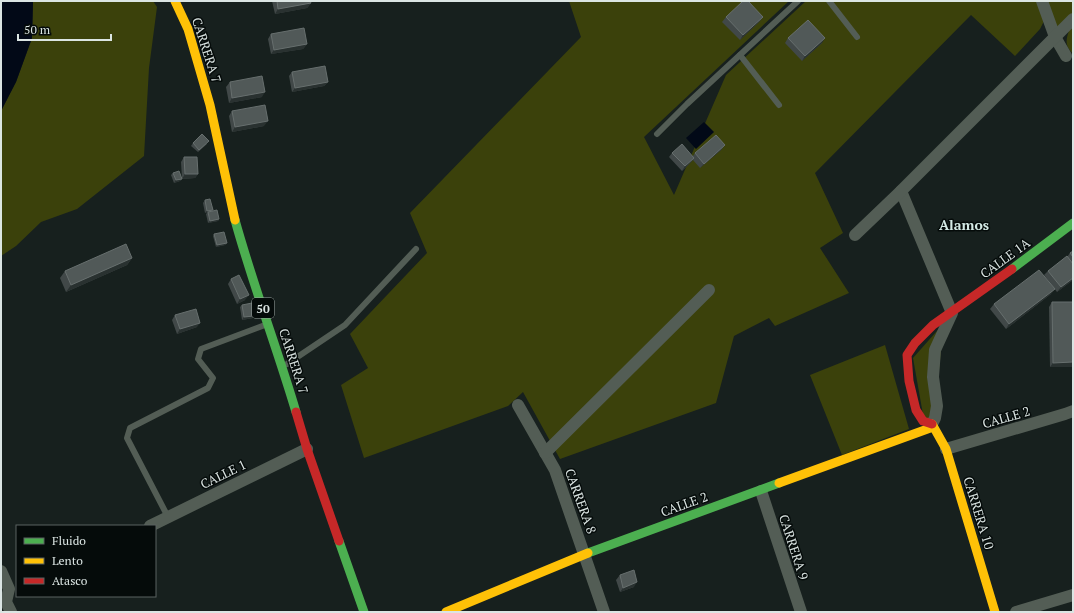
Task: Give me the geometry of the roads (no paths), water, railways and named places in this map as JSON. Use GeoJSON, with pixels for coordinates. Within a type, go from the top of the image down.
{"type":"FeatureCollection","features":[{"type":"Feature","properties":{"kind":"main road","name":"CARRERA 7"},"geometry":{"type":"LineString","coordinates":[[175,1],[188,29],[206,90],[234,218],[244,253],[269,323],[307,449],[364,612]]}},
{"type":"Feature","properties":{"kind":"main road","name":"CALLE 1A"},"geometry":{"type":"LineString","coordinates":[[952,313],[1073,223]]}},
{"type":"Feature","properties":{"kind":"main road","name":"CARRERA 10"},"geometry":{"type":"LineString","coordinates":[[952,313],[942,318],[926,330],[907,356],[906,366],[915,408],[923,421],[932,426],[946,449],[994,612]]}},
{"type":"Feature","properties":{"kind":"main road","name":"CALLE 2"},"geometry":{"type":"LineString","coordinates":[[446,612],[585,554],[932,426]]}},
{"type":"Feature","properties":{"kind":"street"},"geometry":{"type":"LineString","coordinates":[[1042,1],[1055,37],[1070,58]]}},
{"type":"Feature","properties":{"kind":"street"},"geometry":{"type":"LineString","coordinates":[[855,235],[1073,20]]}},
{"type":"Feature","properties":{"kind":"street"},"geometry":{"type":"LineString","coordinates":[[1040,52],[1070,58]]}},
{"type":"Feature","properties":{"kind":"street"},"geometry":{"type":"LineString","coordinates":[[901,191],[952,313],[935,350],[934,377],[937,406],[932,426]]}},
{"type":"Feature","properties":{"kind":"street"},"geometry":{"type":"LineString","coordinates":[[545,453],[709,290]]}},
{"type":"Feature","properties":{"kind":"street","name":"CARRERA 8"},"geometry":{"type":"LineString","coordinates":[[518,405],[555,470],[604,612]]}},
{"type":"Feature","properties":{"kind":"street","name":"CALLE 2"},"geometry":{"type":"LineString","coordinates":[[946,449],[1073,411]]}},
{"type":"Feature","properties":{"kind":"street","name":"CALLE 1"},"geometry":{"type":"LineString","coordinates":[[152,525],[307,449]]}},
{"type":"Feature","properties":{"kind":"street","name":"CARRERA 9"},"geometry":{"type":"LineString","coordinates":[[761,490],[801,612]]}},
{"type":"Feature","properties":{"kind":"street"},"geometry":{"type":"LineString","coordinates":[[1,571],[9,589],[5,604]]}},
{"type":"Feature","properties":{"kind":"street"},"geometry":{"type":"LineString","coordinates":[[1016,612],[1073,595]]}},
{"type":"Feature","properties":{"kind":"street"},"geometry":{"type":"LineString","coordinates":[[5,604],[16,597]]}},
{"type":"Feature","properties":{"kind":"lane"},"geometry":{"type":"LineString","coordinates":[[657,134],[798,1]]}},
{"type":"Feature","properties":{"kind":"lane"},"geometry":{"type":"LineString","coordinates":[[829,1],[857,37]]}},
{"type":"Feature","properties":{"kind":"lane"},"geometry":{"type":"LineString","coordinates":[[740,55],[779,105]]}},
{"type":"Feature","properties":{"kind":"lane"},"geometry":{"type":"LineString","coordinates":[[283,367],[345,324],[416,249]]}},
{"type":"Feature","properties":{"kind":"lane"},"geometry":{"type":"LineString","coordinates":[[168,517],[127,438],[130,428],[208,388],[212,378],[198,359],[201,349],[269,323]]}},
{"type":"Feature","properties":{"kind":"district","name":"Alamos"},"geometry":{"type":"Point","coordinates":[964,224]}}]}
